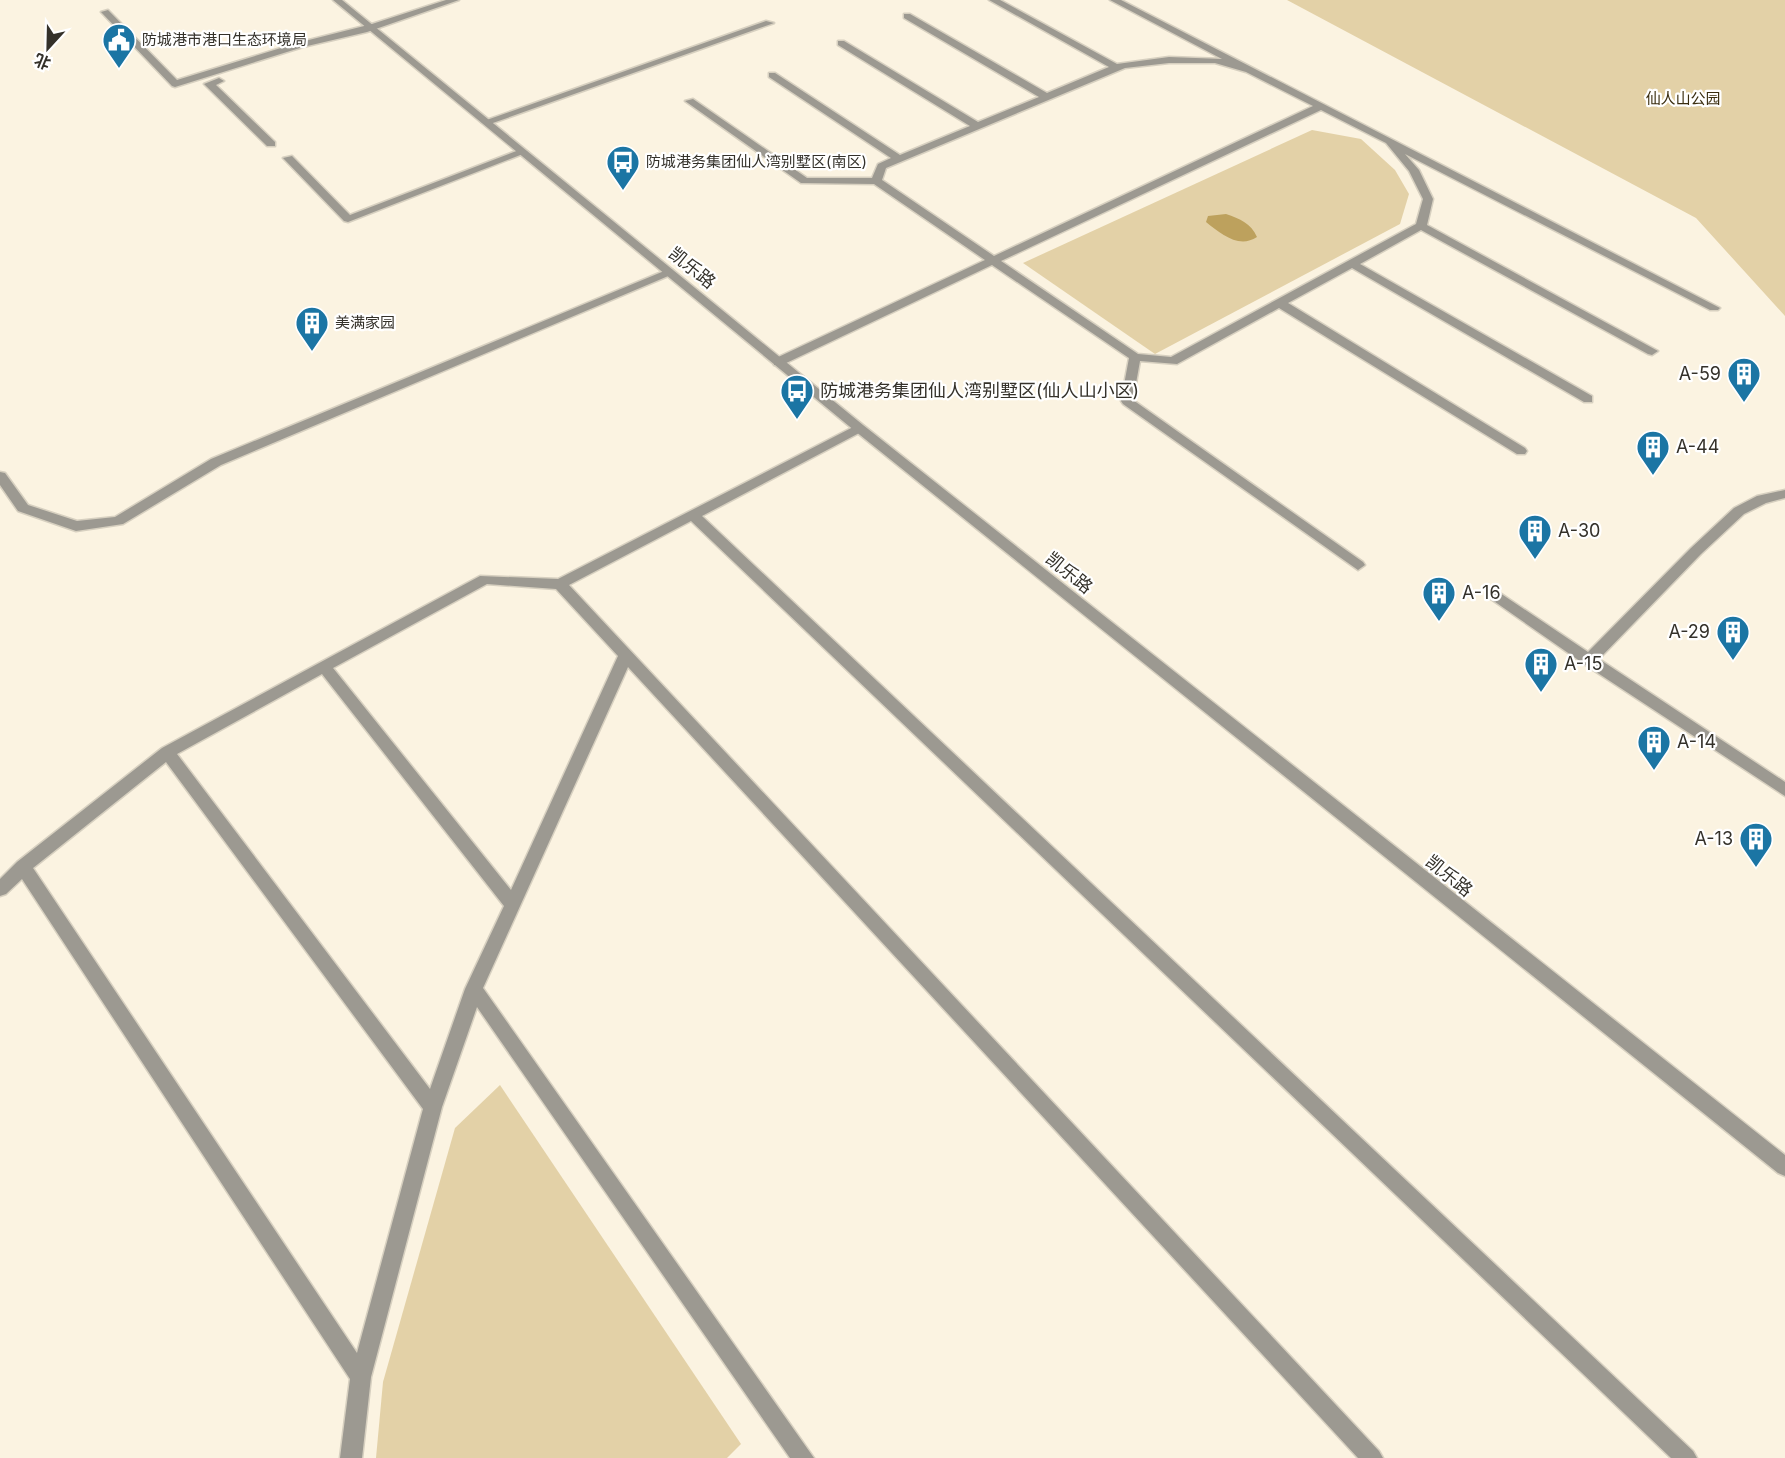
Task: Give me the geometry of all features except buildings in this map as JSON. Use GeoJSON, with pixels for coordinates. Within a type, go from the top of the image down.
{"type":"FeatureCollection","features":[{"type":"Feature","properties":{"kind":"street","name":"凯乐路"},"geometry":{"type":"LineString","coordinates":[[337,0],[859,428],[1785,1167]]}},
{"type":"Feature","properties":{"kind":"street"},"geometry":{"type":"LineString","coordinates":[[308,52],[371,27],[454,0]]}},
{"type":"Feature","properties":{"kind":"street"},"geometry":{"type":"LineString","coordinates":[[993,0],[1116,67]]}},
{"type":"Feature","properties":{"kind":"street"},"geometry":{"type":"LineString","coordinates":[[1114,0],[1714,308]]}},
{"type":"Feature","properties":{"kind":"street"},"geometry":{"type":"LineString","coordinates":[[105,12],[175,84],[300,45],[371,27]]}},
{"type":"Feature","properties":{"kind":"street"},"geometry":{"type":"LineString","coordinates":[[907,16],[1047,97]]}},
{"type":"Feature","properties":{"kind":"street"},"geometry":{"type":"LineString","coordinates":[[486,122],[769,23]]}},
{"type":"Feature","properties":{"kind":"street"},"geometry":{"type":"LineString","coordinates":[[841,43],[977,126]]}},
{"type":"Feature","properties":{"kind":"street"},"geometry":{"type":"LineString","coordinates":[[876,181],[882,166],[1116,67],[1169,60],[1215,60],[1251,70]]}},
{"type":"Feature","properties":{"kind":"street"},"geometry":{"type":"LineString","coordinates":[[772,75],[899,159]]}},
{"type":"Feature","properties":{"kind":"street"},"geometry":{"type":"LineString","coordinates":[[219,81],[209,84],[271,144]]}},
{"type":"Feature","properties":{"kind":"street"},"geometry":{"type":"LineString","coordinates":[[690,101],[805,181],[876,181],[1135,357],[1173,360],[1421,226],[1428,199],[1413,170],[1389,141]]}},
{"type":"Feature","properties":{"kind":"street"},"geometry":{"type":"LineString","coordinates":[[778,362],[1321,106]]}},
{"type":"Feature","properties":{"kind":"street"},"geometry":{"type":"LineString","coordinates":[[288,158],[348,219],[523,152]]}},
{"type":"Feature","properties":{"kind":"street"},"geometry":{"type":"LineString","coordinates":[[1421,226],[1652,351]]}},
{"type":"Feature","properties":{"kind":"street"},"geometry":{"type":"LineString","coordinates":[[1352,264],[1588,399]]}},
{"type":"Feature","properties":{"kind":"street"},"geometry":{"type":"LineString","coordinates":[[0,476],[23,508],[76,526],[118,521],[216,462],[669,272]]}},
{"type":"Feature","properties":{"kind":"street"},"geometry":{"type":"LineString","coordinates":[[1279,303],[1521,451]]}},
{"type":"Feature","properties":{"kind":"street"},"geometry":{"type":"LineString","coordinates":[[1135,357],[1127,401],[1358,565]]}},
{"type":"Feature","properties":{"kind":"street"},"geometry":{"type":"LineString","coordinates":[[0,889],[23,867],[167,752],[485,579],[560,584],[859,428]]}},
{"type":"Feature","properties":{"kind":"street"},"geometry":{"type":"LineString","coordinates":[[1589,660],[1696,551],[1739,511],[1762,499],[1785,494]]}},
{"type":"Feature","properties":{"kind":"street"},"geometry":{"type":"LineString","coordinates":[[693,515],[1686,1458]]}},
{"type":"Feature","properties":{"kind":"street"},"geometry":{"type":"LineString","coordinates":[[560,584],[1372,1458]]}},
{"type":"Feature","properties":{"kind":"street"},"geometry":{"type":"LineString","coordinates":[[1495,597],[1785,790]]}},
{"type":"Feature","properties":{"kind":"street"},"geometry":{"type":"LineString","coordinates":[[351,1458],[361,1377],[433,1107],[474,989],[626,655]]}},
{"type":"Feature","properties":{"kind":"street"},"geometry":{"type":"LineString","coordinates":[[324,667],[513,905]]}},
{"type":"Feature","properties":{"kind":"street"},"geometry":{"type":"LineString","coordinates":[[167,752],[433,1107]]}},
{"type":"Feature","properties":{"kind":"street"},"geometry":{"type":"LineString","coordinates":[[23,867],[361,1377]]}},
{"type":"Feature","properties":{"kind":"street"},"geometry":{"type":"LineString","coordinates":[[474,989],[803,1458]]}},
{"type":"Feature","properties":{"kind":"green space","name":"仙人山公园"},"geometry":{"type":"Polygon","coordinates":[[[1287,0],[1785,0],[1785,316],[1696,218],[1287,0]]]}},
{"type":"Feature","properties":{"kind":"green space"},"geometry":{"type":"Polygon","coordinates":[[[1312,130],[1361,139],[1395,170],[1409,194],[1400,224],[1155,354],[1023,263],[1312,130]]]}},
{"type":"Feature","properties":{"kind":"green space"},"geometry":{"type":"Polygon","coordinates":[[[500,1085],[741,1444],[727,1458],[376,1458],[383,1382],[455,1128],[500,1085]]]}},
{"type":"Feature","properties":{"kind":"shaded area"},"geometry":{"type":"Polygon","coordinates":[[[1226,214],[1248,225],[1257,237],[1237,241],[1206,222],[1208,216],[1226,214]]]}},
{"type":"Feature","properties":{"kind":"place","name":"防城港市港口生态环境局"},"geometry":{"type":"Point","coordinates":[119,69]}},
{"type":"Feature","properties":{"kind":"place","name":"防城港务集团仙人湾别墅区(南区)"},"geometry":{"type":"Point","coordinates":[623,191]}},
{"type":"Feature","properties":{"kind":"place","name":"美满家园"},"geometry":{"type":"Point","coordinates":[312,352]}},
{"type":"Feature","properties":{"kind":"place","name":"A-59"},"geometry":{"type":"Point","coordinates":[1744,403]}},
{"type":"Feature","properties":{"kind":"place","name":"防城港务集团仙人湾别墅区(仙人山小区)"},"geometry":{"type":"Point","coordinates":[797,420]}},
{"type":"Feature","properties":{"kind":"place","name":"A-44"},"geometry":{"type":"Point","coordinates":[1653,476]}},
{"type":"Feature","properties":{"kind":"place","name":"A-30"},"geometry":{"type":"Point","coordinates":[1535,560]}},
{"type":"Feature","properties":{"kind":"place","name":"A-16"},"geometry":{"type":"Point","coordinates":[1439,622]}},
{"type":"Feature","properties":{"kind":"place","name":"A-29"},"geometry":{"type":"Point","coordinates":[1733,661]}},
{"type":"Feature","properties":{"kind":"place","name":"A-15"},"geometry":{"type":"Point","coordinates":[1541,693]}},
{"type":"Feature","properties":{"kind":"place","name":"A-14"},"geometry":{"type":"Point","coordinates":[1654,771]}},
{"type":"Feature","properties":{"kind":"place","name":"A-13"},"geometry":{"type":"Point","coordinates":[1756,868]}}]}
